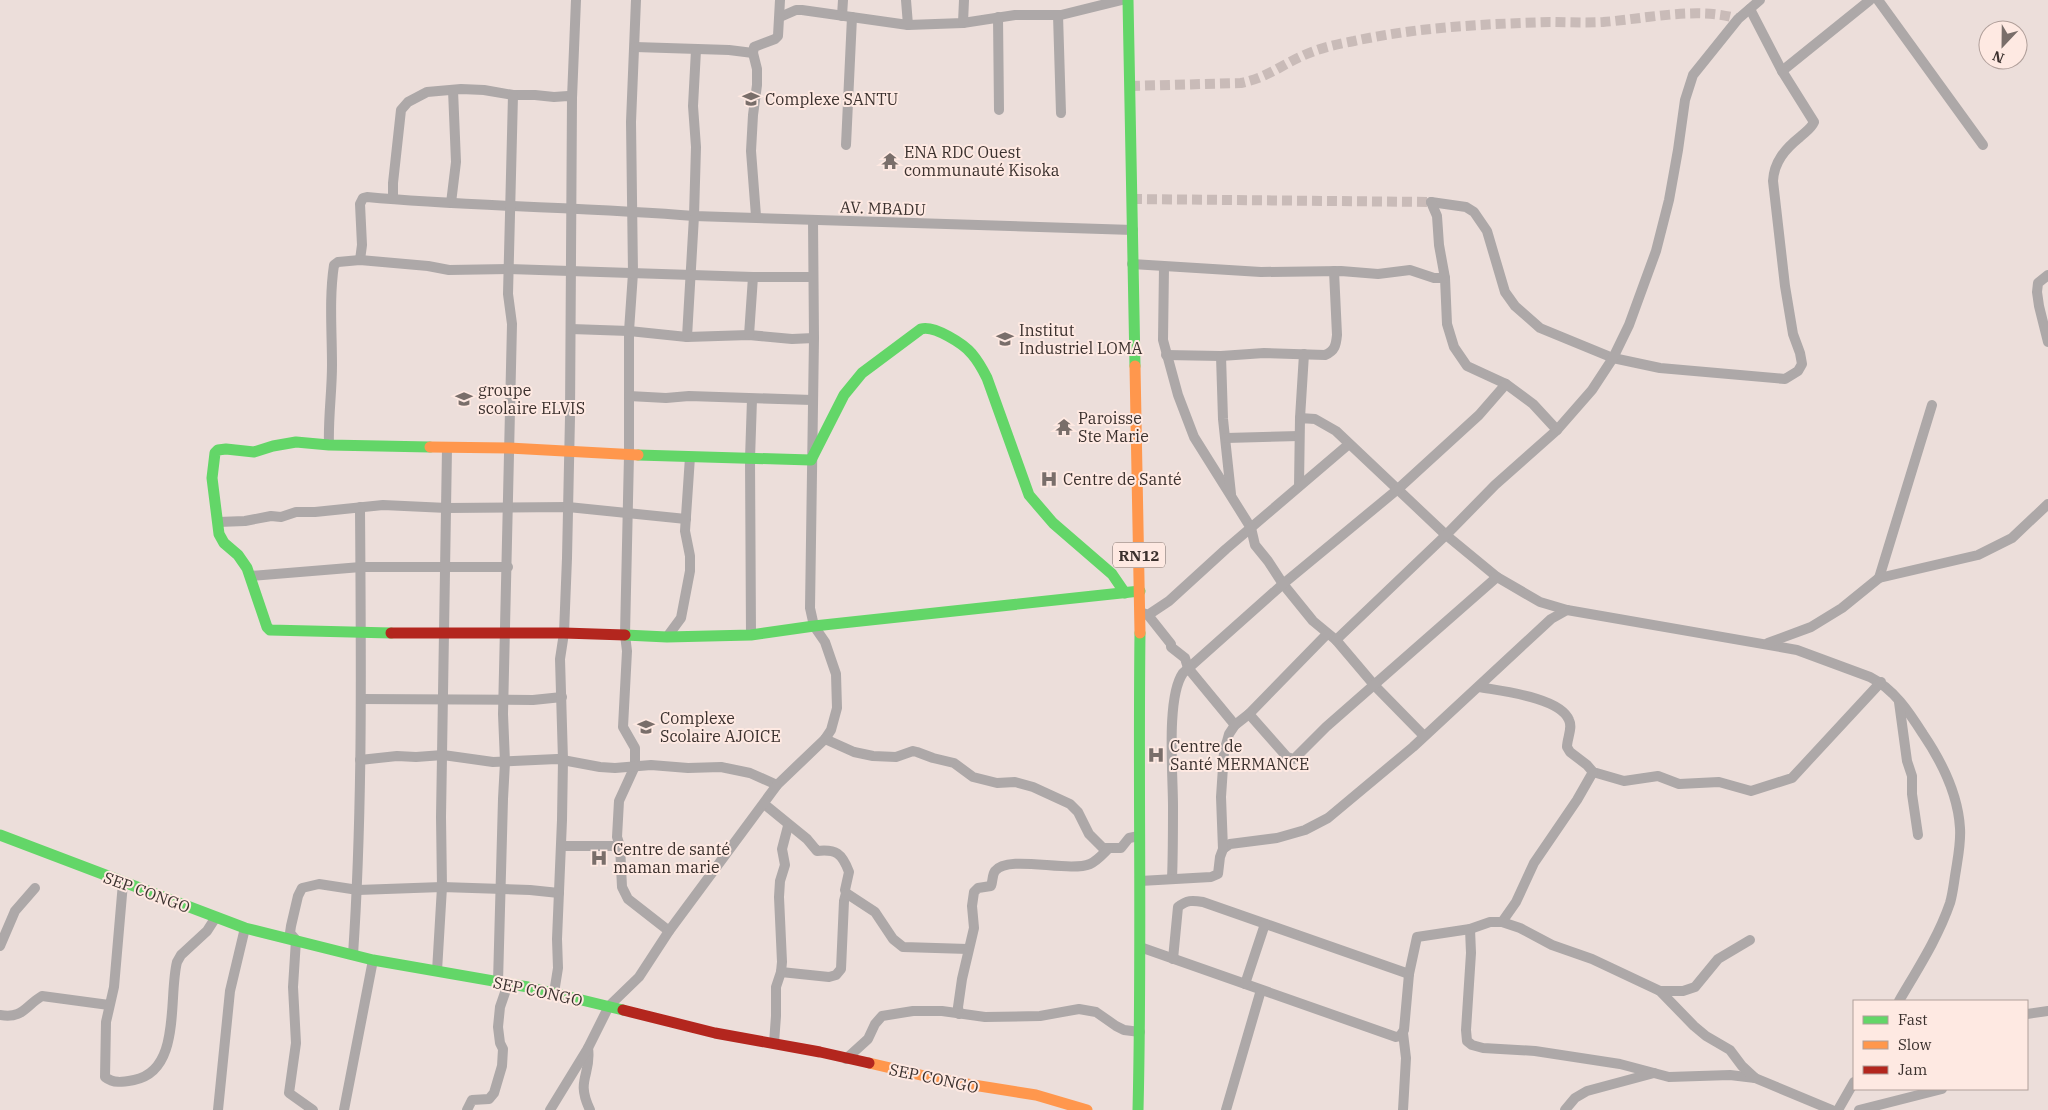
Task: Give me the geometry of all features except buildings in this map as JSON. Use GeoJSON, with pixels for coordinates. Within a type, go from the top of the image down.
{"type":"FeatureCollection","features":[{"type":"Feature","properties":{"kind":"street"},"geometry":{"type":"LineString","coordinates":[[554,993],[558,968],[563,760],[560,659],[564,634],[568,507],[572,98],[576,0]]}},
{"type":"Feature","properties":{"kind":"street"},"geometry":{"type":"LineString","coordinates":[[636,0],[631,122],[633,272],[629,331],[629,456],[625,635],[627,651],[623,727],[635,748],[635,766],[620,801],[617,838],[620,846],[622,887],[628,899],[669,931]]}},
{"type":"Feature","properties":{"kind":"street"},"geometry":{"type":"LineString","coordinates":[[756,216],[751,151],[757,85],[757,69],[753,53],[754,47],[777,38],[780,0]]}},
{"type":"Feature","properties":{"kind":"street"},"geometry":{"type":"LineString","coordinates":[[842,0],[847,16],[846,145]]}},
{"type":"Feature","properties":{"kind":"street"},"geometry":{"type":"LineString","coordinates":[[906,0],[908,25]]}},
{"type":"Feature","properties":{"kind":"street"},"geometry":{"type":"LineString","coordinates":[[963,23],[964,0]]}},
{"type":"Feature","properties":{"kind":"street"},"geometry":{"type":"LineString","coordinates":[[780,17],[796,10],[908,25],[963,23],[998,17],[1058,15],[1122,0]]}},
{"type":"Feature","properties":{"kind":"street","name":"RN12"},"geometry":{"type":"LineString","coordinates":[[1128,0],[1140,591],[1144,614],[1139,836],[1140,1032],[1138,1110]]}},
{"type":"Feature","properties":{"kind":"street"},"geometry":{"type":"LineString","coordinates":[[1782,70],[1870,0]]}},
{"type":"Feature","properties":{"kind":"street"},"geometry":{"type":"LineString","coordinates":[[1878,0],[1982,145]]}},
{"type":"Feature","properties":{"kind":"street"},"geometry":{"type":"LineString","coordinates":[[1140,881],[1216,876],[1219,872],[1220,857],[1223,849],[1220,797],[1224,752],[1229,734],[1235,725],[1446,535],[1495,485],[1557,430],[1592,390],[1613,358],[1629,325],[1656,251],[1669,200],[1688,87],[1693,75],[1738,19],[1755,3],[1782,70],[1814,122],[1811,128],[1793,142],[1780,157],[1774,168],[1773,181],[1785,286],[1793,334],[1802,364],[1798,371],[1791,376],[1774,379],[1716,371],[1660,368],[1637,361],[1613,358],[1540,328],[1515,306],[1505,292],[1487,231],[1474,212],[1466,207],[1431,202],[1437,216],[1439,245],[1445,278],[1447,324],[1454,347],[1467,366],[1506,384],[1533,404],[1557,430]]}},
{"type":"Feature","properties":{"kind":"street"},"geometry":{"type":"LineString","coordinates":[[1058,15],[1061,113]]}},
{"type":"Feature","properties":{"kind":"street"},"geometry":{"type":"LineString","coordinates":[[998,17],[999,110]]}},
{"type":"Feature","properties":{"kind":"street"},"geometry":{"type":"LineString","coordinates":[[635,47],[729,50],[753,53]]}},
{"type":"Feature","properties":{"kind":"street"},"geometry":{"type":"LineString","coordinates":[[687,337],[694,216],[696,147],[693,106],[696,50]]}},
{"type":"Feature","properties":{"kind":"street"},"geometry":{"type":"LineString","coordinates":[[393,199],[393,183],[402,109],[408,102],[427,92],[466,88],[513,95],[535,95],[554,98],[568,96],[572,98]]}},
{"type":"Feature","properties":{"kind":"street"},"geometry":{"type":"LineString","coordinates":[[451,204],[456,162],[454,90]]}},
{"type":"Feature","properties":{"kind":"street"},"geometry":{"type":"LineString","coordinates":[[467,1110],[472,1100],[489,1099],[499,1079],[504,1055],[499,1037],[499,1011],[503,983],[500,889],[505,762],[503,714],[505,700],[512,324],[508,294],[513,95]]}},
{"type":"Feature","properties":{"kind":"street","name":"AV. MBADU"},"geometry":{"type":"LineString","coordinates":[[360,260],[362,245],[361,201],[367,197],[451,204],[511,205],[694,216],[756,216],[813,220],[1133,230]]}},
{"type":"Feature","properties":{"kind":"street"},"geometry":{"type":"LineString","coordinates":[[550,1110],[588,1048],[609,1006],[639,977],[669,931],[777,785],[825,739],[836,719],[838,694],[836,674],[825,642],[814,626],[810,608],[814,338],[813,220]]}},
{"type":"Feature","properties":{"kind":"street"},"geometry":{"type":"LineString","coordinates":[[329,445],[328,408],[332,372],[331,333],[334,268],[338,262],[360,260],[428,266],[449,270],[571,270],[753,277],[813,277]]}},
{"type":"Feature","properties":{"kind":"street"},"geometry":{"type":"LineString","coordinates":[[1132,264],[1261,272],[1334,271],[1378,274],[1410,270],[1434,278],[1445,278]]}},
{"type":"Feature","properties":{"kind":"street"},"geometry":{"type":"LineString","coordinates":[[1164,267],[1163,340],[1166,356],[1194,437],[1251,528],[1255,545],[1283,584],[1313,621],[1331,637],[1424,736]]}},
{"type":"Feature","properties":{"kind":"street"},"geometry":{"type":"LineString","coordinates":[[1166,356],[1221,356],[1264,353],[1325,355],[1331,352],[1336,344],[1334,271]]}},
{"type":"Feature","properties":{"kind":"street"},"geometry":{"type":"LineString","coordinates":[[2048,275],[2038,283],[2037,292],[2048,342]]}},
{"type":"Feature","properties":{"kind":"street"},"geometry":{"type":"LineString","coordinates":[[749,335],[753,277]]}},
{"type":"Feature","properties":{"kind":"street"},"geometry":{"type":"LineString","coordinates":[[811,460],[844,395],[862,373],[921,329],[928,327],[936,329],[971,352],[980,365],[1029,495],[1055,525],[1112,574],[1125,593]]}},
{"type":"Feature","properties":{"kind":"street"},"geometry":{"type":"LineString","coordinates":[[571,329],[629,331],[687,337],[749,335],[792,339],[814,338]]}},
{"type":"Feature","properties":{"kind":"street"},"geometry":{"type":"LineString","coordinates":[[1299,486],[1299,436],[1304,354]]}},
{"type":"Feature","properties":{"kind":"street"},"geometry":{"type":"LineString","coordinates":[[1221,356],[1232,498]]}},
{"type":"Feature","properties":{"kind":"street"},"geometry":{"type":"LineString","coordinates":[[1172,879],[1172,726],[1180,678],[1188,668],[1283,584],[1398,489],[1480,415],[1506,384]]}},
{"type":"Feature","properties":{"kind":"street"},"geometry":{"type":"LineString","coordinates":[[629,396],[812,400]]}},
{"type":"Feature","properties":{"kind":"street"},"geometry":{"type":"LineString","coordinates":[[751,636],[750,459],[752,399]]}},
{"type":"Feature","properties":{"kind":"street"},"geometry":{"type":"LineString","coordinates":[[1879,578],[1932,405]]}},
{"type":"Feature","properties":{"kind":"street"},"geometry":{"type":"LineString","coordinates":[[1300,418],[1316,419],[1336,431],[1446,535],[1497,577],[1540,602],[1567,610],[1797,650],[1881,682],[1899,700],[1924,734],[1941,765],[1952,789],[1960,829],[1958,855],[1950,902],[1926,954],[1901,1000]]}},
{"type":"Feature","properties":{"kind":"street"},"geometry":{"type":"LineString","coordinates":[[1226,438],[1299,436]]}},
{"type":"Feature","properties":{"kind":"street"},"geometry":{"type":"LineString","coordinates":[[811,460],[629,456],[509,448],[329,445],[317,442],[304,442],[275,445],[251,452],[225,448],[219,449],[215,453],[212,497],[219,534],[228,548],[242,558],[258,595],[263,623],[265,628],[270,630],[667,637],[751,636],[774,630],[1140,591]]}},
{"type":"Feature","properties":{"kind":"street"},"geometry":{"type":"LineString","coordinates":[[1235,725],[1188,668],[1185,658],[1171,647],[1171,644],[1144,614],[1169,601],[1349,444]]}},
{"type":"Feature","properties":{"kind":"street"},"geometry":{"type":"LineString","coordinates":[[437,971],[442,887],[448,448]]}},
{"type":"Feature","properties":{"kind":"street"},"geometry":{"type":"LineString","coordinates":[[667,637],[681,618],[690,571],[690,556],[685,531],[690,457]]}},
{"type":"Feature","properties":{"kind":"street"},"geometry":{"type":"LineString","coordinates":[[1767,644],[1811,627],[1842,608],[1879,578],[1978,556],[2012,538],[2048,504]]}},
{"type":"Feature","properties":{"kind":"street"},"geometry":{"type":"LineString","coordinates":[[218,522],[271,516],[281,517],[296,512],[315,512],[383,505],[509,509],[568,507],[686,519]]}},
{"type":"Feature","properties":{"kind":"street"},"geometry":{"type":"LineString","coordinates":[[353,955],[358,890],[361,699],[360,507]]}},
{"type":"Feature","properties":{"kind":"street"},"geometry":{"type":"LineString","coordinates":[[250,576],[361,567],[508,567]]}},
{"type":"Feature","properties":{"kind":"street"},"geometry":{"type":"LineString","coordinates":[[1249,714],[1283,753],[1292,760],[1326,727],[1497,577]]}},
{"type":"Feature","properties":{"kind":"street"},"geometry":{"type":"LineString","coordinates":[[1223,849],[1230,844],[1277,838],[1305,830],[1328,818],[1479,687],[1551,619],[1567,610]]}},
{"type":"Feature","properties":{"kind":"street"},"geometry":{"type":"LineString","coordinates":[[1479,687],[1521,694],[1541,700],[1565,714],[1569,720],[1570,728],[1567,747],[1570,752],[1593,772],[1624,782],[1658,776],[1679,784],[1718,782],[1751,791],[1792,778],[1881,682]]}},
{"type":"Feature","properties":{"kind":"street"},"geometry":{"type":"LineString","coordinates":[[361,699],[533,700],[562,697]]}},
{"type":"Feature","properties":{"kind":"street"},"geometry":{"type":"LineString","coordinates":[[1899,700],[1907,761],[1912,776],[1912,794],[1918,835]]}},
{"type":"Feature","properties":{"kind":"street"},"geometry":{"type":"LineString","coordinates":[[825,739],[854,752],[873,756],[896,757],[917,752],[954,763],[973,777],[997,783],[1015,782],[1033,787],[1070,804],[1078,812],[1089,834],[1103,848],[1121,848],[1129,838],[1139,836]]}},
{"type":"Feature","properties":{"kind":"street"},"geometry":{"type":"LineString","coordinates":[[360,760],[397,756],[443,755],[505,762],[540,759],[563,760],[600,767],[651,765],[662,767],[736,768],[777,785]]}},
{"type":"Feature","properties":{"kind":"street"},"geometry":{"type":"LineString","coordinates":[[1502,922],[1516,902],[1534,863],[1577,800],[1593,772]]}},
{"type":"Feature","properties":{"kind":"street"},"geometry":{"type":"LineString","coordinates":[[764,804],[788,826],[807,839],[817,850],[828,849],[837,852],[849,872],[844,901],[841,969],[836,975],[829,977],[781,972]]}},
{"type":"Feature","properties":{"kind":"street"},"geometry":{"type":"LineString","coordinates":[[774,1043],[776,987],[781,972],[779,897],[780,882],[785,865],[782,849],[788,826]]}},
{"type":"Feature","properties":{"kind":"street","name":"SEP CONGO"},"geometry":{"type":"LineString","coordinates":[[0,835],[245,928],[374,960],[554,993],[716,1033],[774,1043],[942,1080],[1036,1095],[1087,1110]]}},
{"type":"Feature","properties":{"kind":"street"},"geometry":{"type":"LineString","coordinates":[[561,846],[620,846]]}},
{"type":"Feature","properties":{"kind":"street"},"geometry":{"type":"LineString","coordinates":[[959,1014],[960,993],[974,928],[972,906],[974,892],[978,888],[991,886],[993,876],[998,868],[1010,864],[1027,863],[1062,867],[1086,865],[1092,863],[1108,849]]}},
{"type":"Feature","properties":{"kind":"street"},"geometry":{"type":"LineString","coordinates":[[123,883],[114,987],[106,1022],[105,1076],[115,1082],[140,1079],[158,1066],[165,1054],[168,1040],[177,962],[181,955],[208,931],[216,917]]}},
{"type":"Feature","properties":{"kind":"street"},"geometry":{"type":"LineString","coordinates":[[313,1110],[289,1093],[296,1043],[293,987],[296,940],[290,933],[298,896],[302,888],[319,884],[358,890],[442,887],[559,893]]}},
{"type":"Feature","properties":{"kind":"street"},"geometry":{"type":"LineString","coordinates":[[0,946],[15,911],[35,888]]}},
{"type":"Feature","properties":{"kind":"street"},"geometry":{"type":"LineString","coordinates":[[846,893],[875,912],[893,940],[903,947],[968,949]]}},
{"type":"Feature","properties":{"kind":"street"},"geometry":{"type":"LineString","coordinates":[[1173,959],[1178,907],[1185,901],[1192,900],[1203,902],[1409,974]]}},
{"type":"Feature","properties":{"kind":"street"},"geometry":{"type":"LineString","coordinates":[[1403,1110],[1406,1058],[1403,1033],[1409,974],[1417,937],[1470,929],[1490,922],[1502,922],[1520,928],[1552,945],[1592,959],[1660,991],[1694,1026],[1706,1036],[1730,1050],[1742,1066],[1755,1078]]}},
{"type":"Feature","properties":{"kind":"street"},"geometry":{"type":"LineString","coordinates":[[1245,984],[1265,924]]}},
{"type":"Feature","properties":{"kind":"street"},"geometry":{"type":"LineString","coordinates":[[218,1110],[230,991],[245,928]]}},
{"type":"Feature","properties":{"kind":"street"},"geometry":{"type":"LineString","coordinates":[[1470,929],[1471,953],[1466,1030],[1467,1041],[1472,1045],[1507,1051],[1535,1051],[1568,1055],[1620,1064],[1677,1078],[1730,1076],[1755,1078],[1832,1110]]}},
{"type":"Feature","properties":{"kind":"street"},"geometry":{"type":"LineString","coordinates":[[1660,991],[1683,991],[1695,987],[1718,959],[1750,940]]}},
{"type":"Feature","properties":{"kind":"street"},"geometry":{"type":"LineString","coordinates":[[1140,947],[1384,1034],[1396,1037],[1403,1033]]}},
{"type":"Feature","properties":{"kind":"street"},"geometry":{"type":"LineString","coordinates":[[344,1110],[374,960]]}},
{"type":"Feature","properties":{"kind":"street"},"geometry":{"type":"LineString","coordinates":[[1226,1110],[1261,990]]}},
{"type":"Feature","properties":{"kind":"street"},"geometry":{"type":"LineString","coordinates":[[0,1015],[10,1017],[19,1015],[38,998],[48,996],[64,1000],[109,1005]]}},
{"type":"Feature","properties":{"kind":"street"},"geometry":{"type":"LineString","coordinates":[[846,1058],[868,1039],[875,1024],[882,1016],[913,1011],[942,1011],[985,1017],[1040,1016],[1079,1009],[1096,1012],[1116,1026],[1140,1032]]}},
{"type":"Feature","properties":{"kind":"street"},"geometry":{"type":"LineString","coordinates":[[2028,1014],[2048,1011]]}},
{"type":"Feature","properties":{"kind":"street"},"geometry":{"type":"LineString","coordinates":[[588,1048],[589,1057],[582,1089],[590,1110]]}},
{"type":"Feature","properties":{"kind":"street"},"geometry":{"type":"LineString","coordinates":[[1565,1110],[1575,1098],[1587,1091],[1655,1073]]}},
{"type":"Feature","properties":{"kind":"street"},"geometry":{"type":"LineString","coordinates":[[1838,1110],[1853,1084]]}},
{"type":"Feature","properties":{"kind":"street"},"geometry":{"type":"LineString","coordinates":[[1859,1110],[1938,1090]]}},
{"type":"Feature","properties":{"kind":"tunnel"},"geometry":{"type":"LineString","coordinates":[[1130,86],[1241,83],[1265,75],[1306,54],[1327,47],[1378,36],[1427,29],[1550,22],[1603,22],[1689,13],[1723,15],[1738,19]]}},
{"type":"Feature","properties":{"kind":"tunnel"},"geometry":{"type":"LineString","coordinates":[[1132,199],[1431,202]]}},
{"type":"Feature","properties":{"kind":"traffic: fast"},"geometry":{"type":"LineString","coordinates":[[1128,0],[1135,366]]}},
{"type":"Feature","properties":{"kind":"traffic: fast"},"geometry":{"type":"LineString","coordinates":[[638,455],[811,460],[844,395],[862,373],[921,329],[933,330],[948,336],[962,345],[972,354],[982,369],[987,378],[1029,495],[1053,523],[1112,574],[1125,593]]}},
{"type":"Feature","properties":{"kind":"traffic: fast"},"geometry":{"type":"LineString","coordinates":[[391,633],[270,630],[267,627],[247,568],[238,555],[224,543],[219,534],[212,478],[215,453],[218,450],[226,449],[254,452],[296,442],[329,445],[430,447]]}},
{"type":"Feature","properties":{"kind":"traffic: fast"},"geometry":{"type":"LineString","coordinates":[[625,635],[667,637],[751,635],[814,626],[1140,591]]}},
{"type":"Feature","properties":{"kind":"traffic: fast"},"geometry":{"type":"LineString","coordinates":[[1138,1110],[1140,991],[1140,633]]}},
{"type":"Feature","properties":{"kind":"traffic: fast"},"geometry":{"type":"LineString","coordinates":[[0,835],[245,928],[373,960],[528,987],[623,1010]]}},
{"type":"Feature","properties":{"kind":"traffic: slow"},"geometry":{"type":"LineString","coordinates":[[1135,366],[1140,633]]}},
{"type":"Feature","properties":{"kind":"traffic: slow"},"geometry":{"type":"LineString","coordinates":[[430,447],[509,448],[638,455]]}},
{"type":"Feature","properties":{"kind":"traffic: slow"},"geometry":{"type":"LineString","coordinates":[[869,1063],[942,1080],[1036,1095],[1087,1110]]}},
{"type":"Feature","properties":{"kind":"traffic: jam"},"geometry":{"type":"LineString","coordinates":[[391,633],[625,635]]}},
{"type":"Feature","properties":{"kind":"traffic: jam"},"geometry":{"type":"LineString","coordinates":[[623,1010],[715,1033],[869,1063]]}},
{"type":"Feature","properties":{"kind":"place","name":"Complexe SANTU"},"geometry":{"type":"Point","coordinates":[751,99]}},
{"type":"Feature","properties":{"kind":"place","name":"ENA RDC Ouest communauté Kisoka"},"geometry":{"type":"Point","coordinates":[890,161]}},
{"type":"Feature","properties":{"kind":"place","name":"Institut Industriel LOMA"},"geometry":{"type":"Point","coordinates":[1005,339]}},
{"type":"Feature","properties":{"kind":"place","name":"groupe scolaire ELVIS"},"geometry":{"type":"Point","coordinates":[464,399]}},
{"type":"Feature","properties":{"kind":"place","name":"Paroisse Ste Marie"},"geometry":{"type":"Point","coordinates":[1064,427]}},
{"type":"Feature","properties":{"kind":"place","name":"Centre de Santé"},"geometry":{"type":"Point","coordinates":[1049,479]}},
{"type":"Feature","properties":{"kind":"place","name":"Complexe Scolaire AJOICE"},"geometry":{"type":"Point","coordinates":[646,727]}},
{"type":"Feature","properties":{"kind":"place","name":"Centre de Santé MERMANCE"},"geometry":{"type":"Point","coordinates":[1156,755]}},
{"type":"Feature","properties":{"kind":"place","name":"Centre de santé maman marie"},"geometry":{"type":"Point","coordinates":[599,858]}}]}
